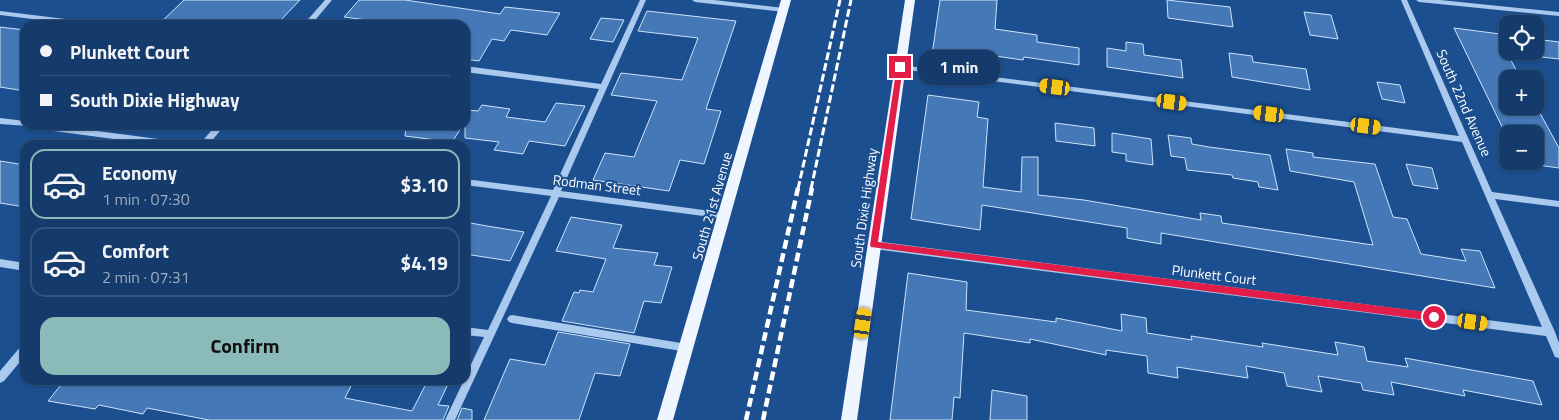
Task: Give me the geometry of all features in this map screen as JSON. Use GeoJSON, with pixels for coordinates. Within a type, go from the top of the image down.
{"type":"FeatureCollection","features":[{"type":"Feature","properties":{"kind":"main road","name":"South Dixie Highway"},"geometry":{"type":"LineString","coordinates":[[849,420],[910,0]]}},
{"type":"Feature","properties":{"kind":"main road","name":"South 21st Avenue"},"geometry":{"type":"LineString","coordinates":[[665,420],[726,216],[785,5]]}},
{"type":"Feature","properties":{"kind":"street"},"geometry":{"type":"LineString","coordinates":[[311,20],[329,0]]}},
{"type":"Feature","properties":{"kind":"street"},"geometry":{"type":"LineString","coordinates":[[470,377],[556,194],[643,0]]}},
{"type":"Feature","properties":{"kind":"street"},"geometry":{"type":"LineString","coordinates":[[695,0],[785,5]]}},
{"type":"Feature","properties":{"kind":"street","name":"South 22nd Avenue"},"geometry":{"type":"LineString","coordinates":[[1404,0],[1463,139],[1490,195],[1559,354]]}},
{"type":"Feature","properties":{"kind":"street"},"geometry":{"type":"LineString","coordinates":[[1419,0],[1559,14]]}},
{"type":"Feature","properties":{"kind":"street"},"geometry":{"type":"LineString","coordinates":[[0,13],[57,20]]}},
{"type":"Feature","properties":{"kind":"street"},"geometry":{"type":"LineString","coordinates":[[900,67],[1463,139]]}},
{"type":"Feature","properties":{"kind":"street"},"geometry":{"type":"LineString","coordinates":[[0,121],[20,123]]}},
{"type":"Feature","properties":{"kind":"street"},"geometry":{"type":"LineString","coordinates":[[69,130],[144,140]]}},
{"type":"Feature","properties":{"kind":"street"},"geometry":{"type":"LineString","coordinates":[[208,140],[216,130]]}},
{"type":"Feature","properties":{"kind":"street","name":"Rodman Street"},"geometry":{"type":"LineString","coordinates":[[470,183],[726,216]]}},
{"type":"Feature","properties":{"kind":"street"},"geometry":{"type":"LineString","coordinates":[[1490,195],[1559,204]]}},
{"type":"Feature","properties":{"kind":"street","name":"Plunkett Court"},"geometry":{"type":"LineString","coordinates":[[874,245],[1550,332]]}},
{"type":"Feature","properties":{"kind":"street"},"geometry":{"type":"LineString","coordinates":[[0,263],[20,266]]}},
{"type":"Feature","properties":{"kind":"street"},"geometry":{"type":"LineString","coordinates":[[512,319],[687,348]]}},
{"type":"Feature","properties":{"kind":"street"},"geometry":{"type":"LineString","coordinates":[[470,332],[490,334]]}},
{"type":"Feature","properties":{"kind":"street"},"geometry":{"type":"LineString","coordinates":[[0,378],[20,355]]}},
{"type":"Feature","properties":{"kind":"street"},"geometry":{"type":"LineString","coordinates":[[450,420],[466,385]]}},
{"type":"Feature","properties":{"kind":"lane"},"geometry":{"type":"LineString","coordinates":[[470,71],[604,86]]}},
{"type":"Feature","properties":{"kind":"building"},"geometry":{"type":"Polygon","coordinates":[[[184,0],[300,0],[281,20],[163,20],[184,0]]]}},
{"type":"Feature","properties":{"kind":"building"},"geometry":{"type":"Polygon","coordinates":[[[359,0],[405,0],[500,14],[505,7],[560,13],[547,35],[511,30],[504,41],[492,39],[479,61],[470,60],[470,20],[367,20],[344,17],[359,0]]]}},
{"type":"Feature","properties":{"kind":"building"},"geometry":{"type":"Polygon","coordinates":[[[940,0],[997,0],[995,29],[1037,35],[1037,42],[1079,48],[1079,65],[1024,57],[1023,60],[974,53],[973,60],[932,55],[940,0]]]}},
{"type":"Feature","properties":{"kind":"building"},"geometry":{"type":"Polygon","coordinates":[[[1167,0],[1230,7],[1233,27],[1168,18],[1167,0]]]}},
{"type":"Feature","properties":{"kind":"building"},"geometry":{"type":"Polygon","coordinates":[[[647,11],[736,21],[706,109],[721,111],[704,164],[680,160],[669,191],[593,180],[605,153],[634,157],[657,101],[611,95],[621,73],[682,80],[698,38],[638,31],[647,11]]]}},
{"type":"Feature","properties":{"kind":"building"},"geometry":{"type":"Polygon","coordinates":[[[1304,12],[1331,15],[1338,39],[1310,35],[1304,12]]]}},
{"type":"Feature","properties":{"kind":"building"},"geometry":{"type":"Polygon","coordinates":[[[601,18],[624,20],[613,42],[590,39],[601,18]]]}},
{"type":"Feature","properties":{"kind":"building"},"geometry":{"type":"Polygon","coordinates":[[[0,27],[20,29],[20,90],[0,87],[0,27]]]}},
{"type":"Feature","properties":{"kind":"building"},"geometry":{"type":"Polygon","coordinates":[[[1454,28],[1499,34],[1499,60],[1511,60],[1516,70],[1499,70],[1499,115],[1541,115],[1559,148],[1559,168],[1544,166],[1544,125],[1501,125],[1454,28]]]}},
{"type":"Feature","properties":{"kind":"building"},"geometry":{"type":"Polygon","coordinates":[[[1544,40],[1559,42],[1559,59],[1544,57],[1544,40]]]}},
{"type":"Feature","properties":{"kind":"building"},"geometry":{"type":"Polygon","coordinates":[[[1126,42],[1143,44],[1144,55],[1181,60],[1183,78],[1107,67],[1107,48],[1126,51],[1126,42]]]}},
{"type":"Feature","properties":{"kind":"building"},"geometry":{"type":"Polygon","coordinates":[[[1229,53],[1252,56],[1253,62],[1306,69],[1310,90],[1232,77],[1229,53]]]}},
{"type":"Feature","properties":{"kind":"building"},"geometry":{"type":"Polygon","coordinates":[[[1377,82],[1400,85],[1405,103],[1382,99],[1377,82]]]}},
{"type":"Feature","properties":{"kind":"building"},"geometry":{"type":"Polygon","coordinates":[[[928,95],[979,102],[977,117],[988,119],[983,187],[1021,192],[1022,157],[1038,157],[1038,195],[1084,200],[1201,220],[1200,213],[1221,216],[1222,223],[1373,245],[1354,182],[1290,171],[1286,149],[1313,153],[1313,157],[1375,164],[1393,217],[1407,219],[1421,254],[1466,261],[1461,249],[1480,251],[1495,288],[1161,233],[1161,244],[1127,238],[1127,228],[982,205],[980,230],[911,219],[928,95]]]}},
{"type":"Feature","properties":{"kind":"building"},"geometry":{"type":"Polygon","coordinates":[[[556,103],[585,106],[565,146],[529,141],[523,154],[494,150],[499,142],[465,138],[465,130],[470,130],[470,110],[478,111],[482,105],[510,109],[506,117],[545,122],[556,103]]]}},
{"type":"Feature","properties":{"kind":"building"},"geometry":{"type":"Polygon","coordinates":[[[1055,123],[1094,128],[1095,146],[1056,141],[1055,123]]]}},
{"type":"Feature","properties":{"kind":"building"},"geometry":{"type":"Polygon","coordinates":[[[406,130],[460,130],[453,140],[405,136],[406,130]]]}},
{"type":"Feature","properties":{"kind":"building"},"geometry":{"type":"Polygon","coordinates":[[[1112,133],[1151,139],[1153,165],[1126,161],[1126,154],[1112,152],[1112,133]]]}},
{"type":"Feature","properties":{"kind":"building"},"geometry":{"type":"Polygon","coordinates":[[[1168,135],[1191,138],[1192,144],[1270,155],[1278,190],[1259,187],[1258,182],[1233,178],[1232,175],[1187,170],[1185,158],[1171,156],[1168,135]]]}},
{"type":"Feature","properties":{"kind":"building"},"geometry":{"type":"Polygon","coordinates":[[[0,161],[20,164],[20,206],[0,203],[0,161]]]}},
{"type":"Feature","properties":{"kind":"building"},"geometry":{"type":"Polygon","coordinates":[[[1406,164],[1432,168],[1438,189],[1413,185],[1406,164]]]}},
{"type":"Feature","properties":{"kind":"building"},"geometry":{"type":"Polygon","coordinates":[[[571,217],[622,225],[613,248],[658,253],[654,265],[672,267],[661,303],[644,301],[634,333],[562,321],[574,292],[579,293],[580,290],[593,292],[606,259],[556,251],[571,217]]]}},
{"type":"Feature","properties":{"kind":"building"},"geometry":{"type":"Polygon","coordinates":[[[470,223],[524,232],[510,261],[470,255],[470,223]]]}},
{"type":"Feature","properties":{"kind":"building"},"geometry":{"type":"Polygon","coordinates":[[[908,273],[967,282],[966,310],[1056,322],[1056,318],[1122,331],[1121,314],[1146,318],[1147,333],[1192,340],[1191,336],[1263,347],[1262,343],[1338,355],[1335,342],[1364,347],[1367,361],[1408,367],[1405,358],[1533,381],[1542,405],[1463,390],[1465,396],[1391,382],[1394,395],[1363,390],[1361,383],[1318,376],[1322,392],[1287,386],[1284,373],[1246,366],[1248,378],[1177,367],[1178,378],[1148,373],[1147,356],[1106,350],[1106,355],[1030,339],[1030,343],[964,333],[960,398],[954,397],[952,420],[890,420],[908,273]]]}},
{"type":"Feature","properties":{"kind":"building"},"geometry":{"type":"Polygon","coordinates":[[[558,332],[630,344],[620,376],[595,373],[579,420],[484,420],[510,359],[545,365],[558,332]]]}},
{"type":"Feature","properties":{"kind":"building"},"geometry":{"type":"Polygon","coordinates":[[[61,385],[352,385],[345,398],[412,411],[425,385],[448,385],[438,405],[449,406],[443,420],[209,420],[147,408],[143,414],[99,405],[95,409],[48,401],[61,385]]]}},
{"type":"Feature","properties":{"kind":"building"},"geometry":{"type":"Polygon","coordinates":[[[992,390],[1027,396],[1027,420],[990,420],[992,390]]]}},
{"type":"Feature","properties":{"kind":"building"},"geometry":{"type":"Polygon","coordinates":[[[462,408],[472,410],[472,420],[457,420],[462,408]]]}},
{"type":"Feature","properties":{"kind":"railway"},"geometry":{"type":"LineString","coordinates":[[798,189],[840,0]]}},
{"type":"Feature","properties":{"kind":"railway"},"geometry":{"type":"LineString","coordinates":[[811,189],[851,0]]}},
{"type":"Feature","properties":{"kind":"railway"},"geometry":{"type":"LineString","coordinates":[[746,420],[798,188]]}},
{"type":"Feature","properties":{"kind":"railway"},"geometry":{"type":"LineString","coordinates":[[763,420],[812,188]]}},
{"type":"Feature","properties":{"kind":"route"},"geometry":{"type":"LineString","coordinates":[[900,67],[874,245],[1434,317]]}}]}
